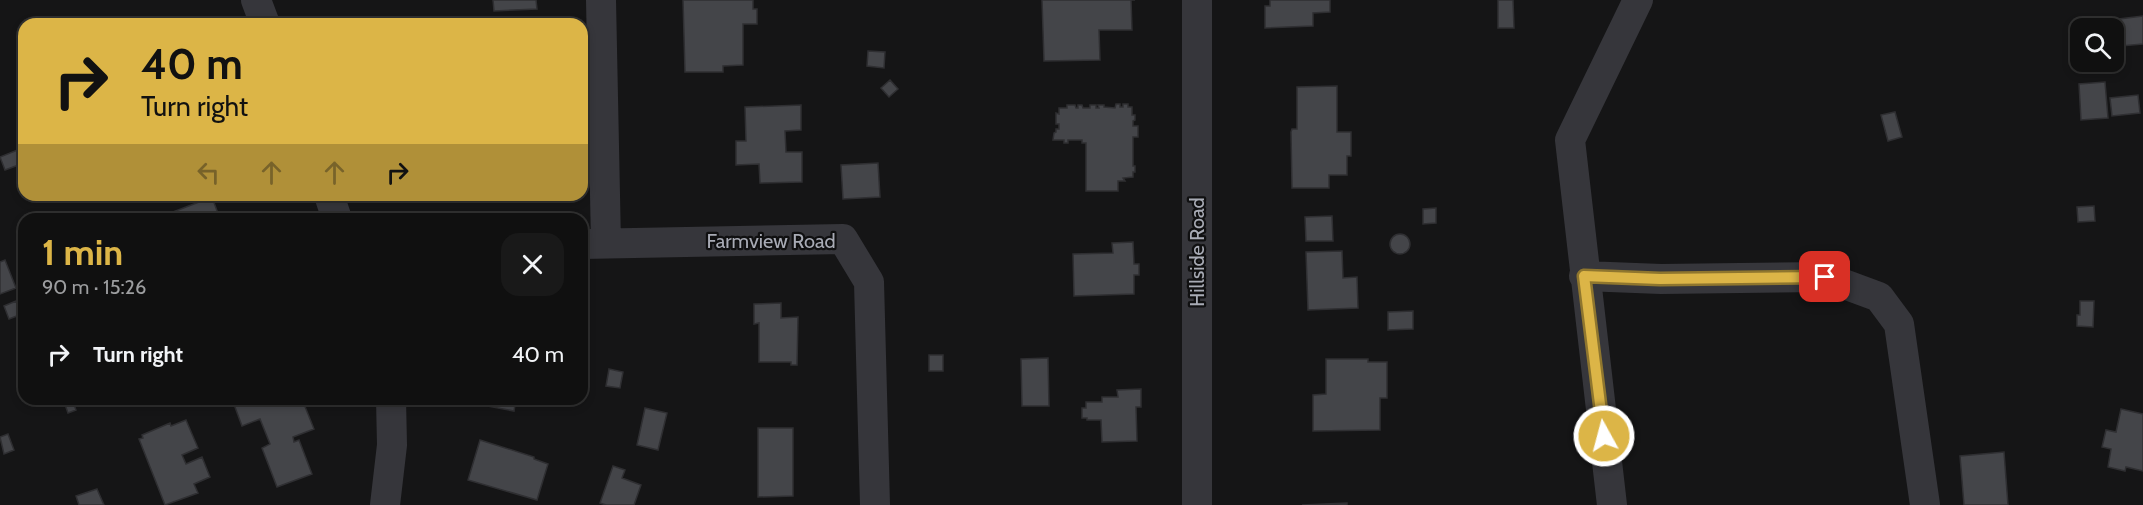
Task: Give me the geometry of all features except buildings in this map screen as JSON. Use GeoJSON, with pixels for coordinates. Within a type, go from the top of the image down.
{"type":"FeatureCollection","features":[{"type":"Feature","properties":{"kind":"street"},"geometry":{"type":"LineString","coordinates":[[256,0],[263,18]]}},
{"type":"Feature","properties":{"kind":"street","name":"Farmview Road"},"geometry":{"type":"LineString","coordinates":[[601,0],[594,243],[843,239],[869,282],[875,505]]}},
{"type":"Feature","properties":{"kind":"street","name":"Hillside Road"},"geometry":{"type":"LineString","coordinates":[[1197,0],[1197,505]]}},
{"type":"Feature","properties":{"kind":"street"},"geometry":{"type":"LineString","coordinates":[[1612,505],[1570,140],[1638,0]]}},
{"type":"Feature","properties":{"kind":"street"},"geometry":{"type":"LineString","coordinates":[[1584,276],[1660,279],[1825,277],[1879,297],[1899,324],[1925,505]]}},
{"type":"Feature","properties":{"kind":"street"},"geometry":{"type":"LineString","coordinates":[[385,505],[392,445],[391,405]]}},
{"type":"Feature","properties":{"kind":"route"},"geometry":{"type":"LineString","coordinates":[[1604,436],[1584,276],[1660,279],[1825,277]]}}]}
